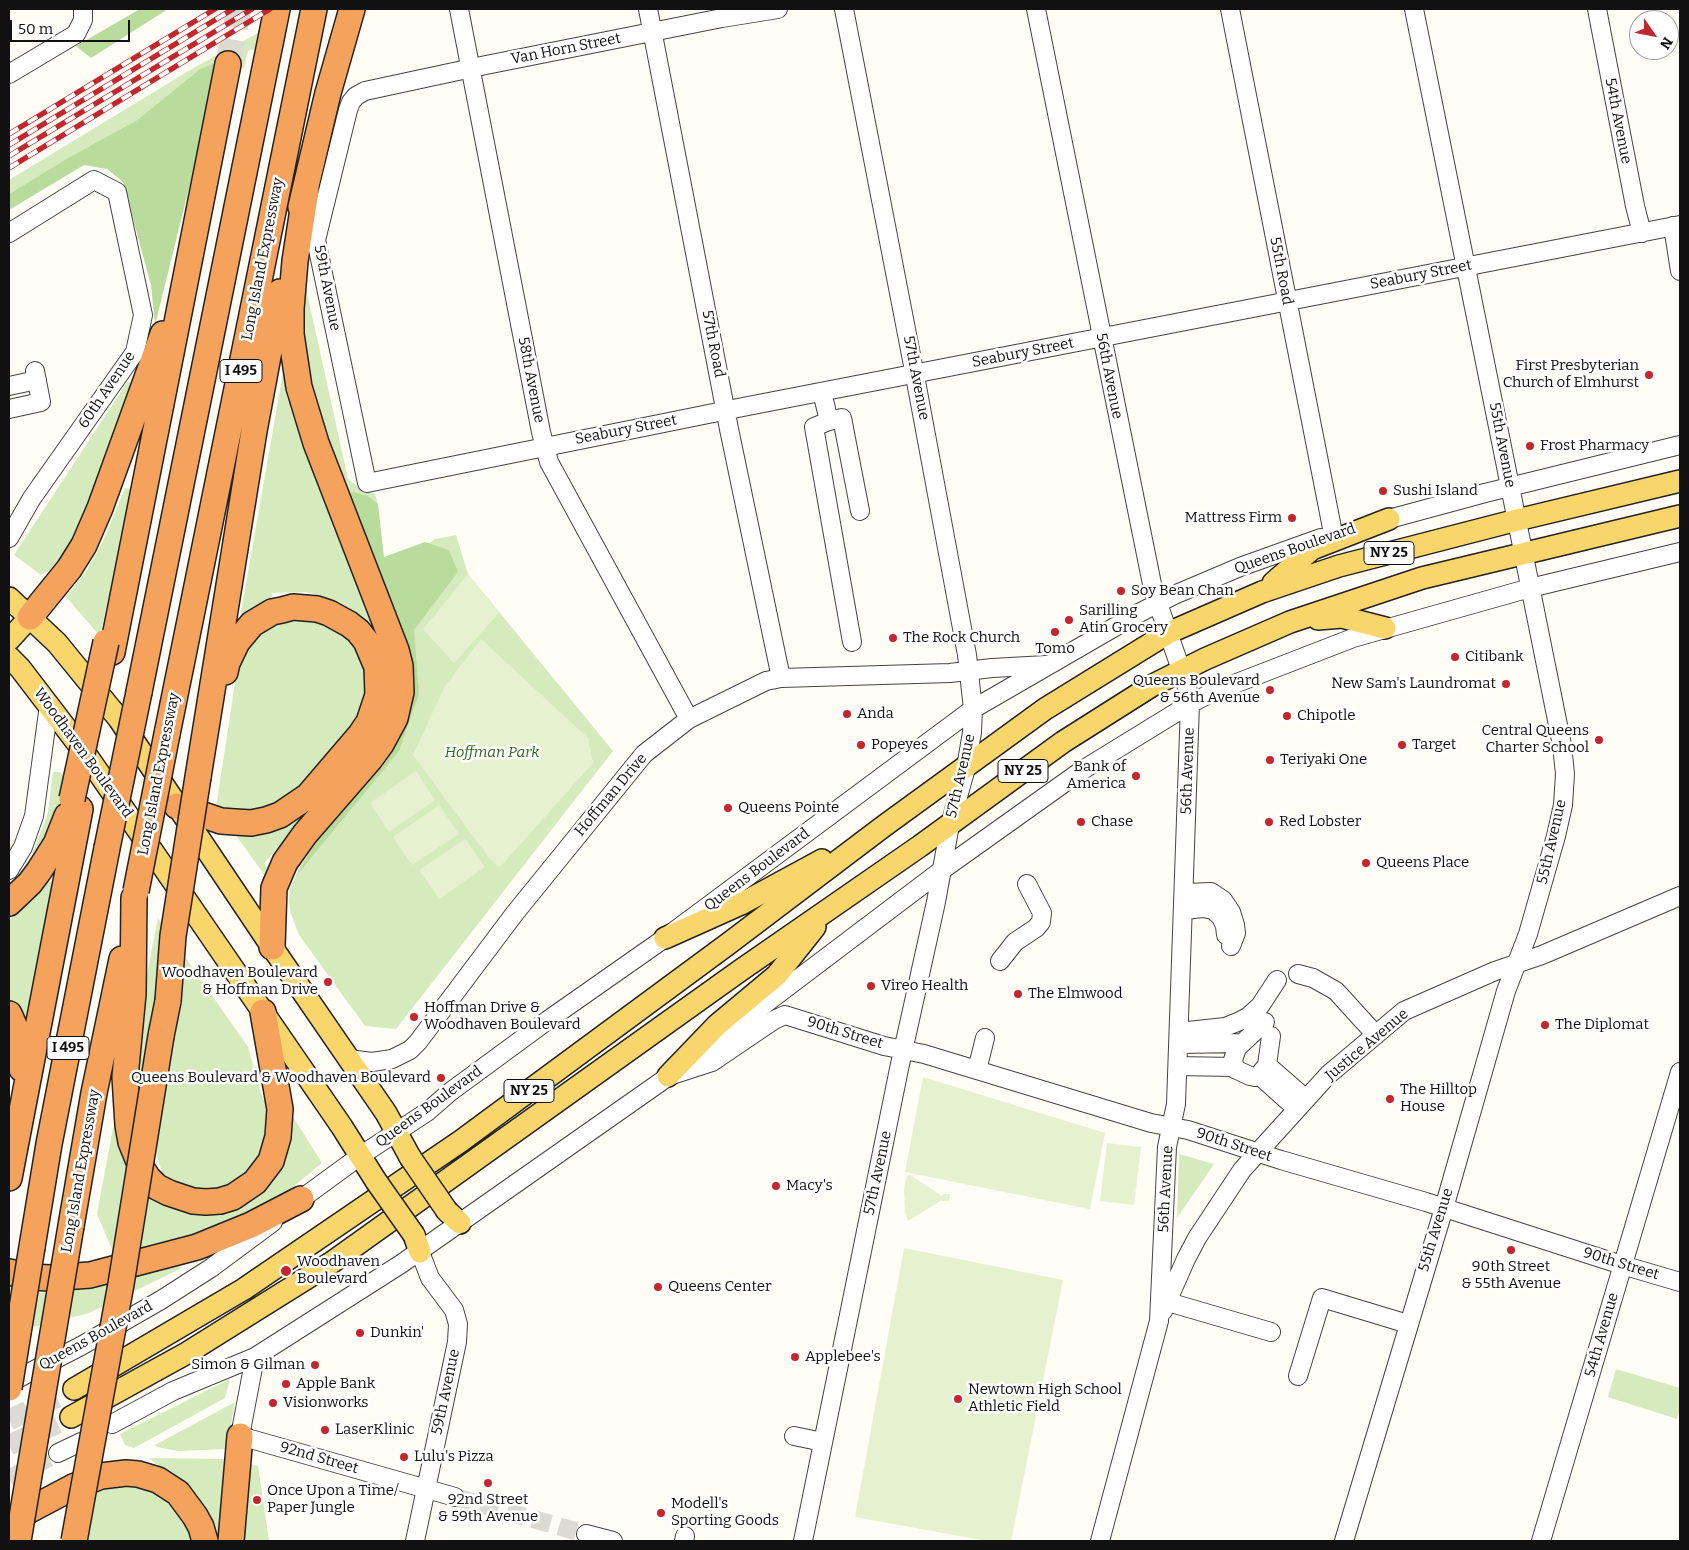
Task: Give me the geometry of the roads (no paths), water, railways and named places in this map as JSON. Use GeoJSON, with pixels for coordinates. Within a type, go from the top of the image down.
{"type":"FeatureCollection","features":[{"type":"Feature","properties":{"kind":"highway","name":"I 495"},"geometry":{"type":"LineString","coordinates":[[9,1388],[49,1144],[277,9]]}},
{"type":"Feature","properties":{"kind":"highway","name":"Long Island Expressway"},"geometry":{"type":"LineString","coordinates":[[18,1541],[94,1093],[314,9]]}},
{"type":"Feature","properties":{"kind":"highway"},"geometry":{"type":"LineString","coordinates":[[202,783],[260,397],[286,258],[306,190],[328,93],[352,9]]}},
{"type":"Feature","properties":{"kind":"highway"},"geometry":{"type":"LineString","coordinates":[[9,1178],[76,804],[130,554],[228,64]]}},
{"type":"Feature","properties":{"kind":"highway"},"geometry":{"type":"LineString","coordinates":[[272,947],[274,888],[285,862],[305,834],[381,744],[395,718],[401,692],[400,666],[396,650],[316,443],[299,387],[291,334],[291,309],[295,261],[306,190]]}},
{"type":"Feature","properties":{"kind":"highway"},"geometry":{"type":"LineString","coordinates":[[30,617],[70,569],[92,529],[161,340],[193,244]]}},
{"type":"Feature","properties":{"kind":"highway"},"geometry":{"type":"LineString","coordinates":[[74,1541],[121,1284],[168,1000],[173,936],[202,783],[225,673],[232,653],[245,631],[252,624],[272,612],[294,608],[317,610],[329,613],[358,631],[366,641],[377,667],[378,695],[374,709],[361,734],[308,796],[280,815],[252,823],[220,821],[177,806]]}},
{"type":"Feature","properties":{"kind":"highway"},"geometry":{"type":"LineString","coordinates":[[9,903],[30,884],[48,857],[76,804]]}},
{"type":"Feature","properties":{"kind":"highway"},"geometry":{"type":"LineString","coordinates":[[135,895],[133,994],[125,1077],[128,1125],[131,1142],[142,1169],[158,1187],[193,1201],[220,1201],[233,1197],[255,1182],[271,1161],[278,1137],[280,1109],[263,1012]]}},
{"type":"Feature","properties":{"kind":"highway"},"geometry":{"type":"LineString","coordinates":[[9,1014],[22,1043],[23,1054],[14,1146]]}},
{"type":"Feature","properties":{"kind":"highway"},"geometry":{"type":"LineString","coordinates":[[9,1272],[48,1278],[90,1274],[108,1270],[196,1247],[251,1225],[301,1199]]}},
{"type":"Feature","properties":{"kind":"highway"},"geometry":{"type":"LineString","coordinates":[[231,1541],[240,1436]]}},
{"type":"Feature","properties":{"kind":"highway"},"geometry":{"type":"LineString","coordinates":[[9,1521],[73,1488],[101,1476],[126,1473],[138,1474],[158,1480],[178,1494],[201,1526],[205,1541]]}},
{"type":"Feature","properties":{"kind":"main road","name":"Queens Boulevard"},"geometry":{"type":"LineString","coordinates":[[74,1389],[244,1289],[461,1141],[720,950],[884,826],[1045,709],[1168,633],[1262,592],[1339,566],[1517,520],[1680,481]]}},
{"type":"Feature","properties":{"kind":"main road","name":"NY 25"},"geometry":{"type":"LineString","coordinates":[[71,1417],[188,1353],[331,1263],[733,976],[828,911],[1062,742],[1153,685],[1290,622],[1422,578],[1680,516]]}},
{"type":"Feature","properties":{"kind":"main road"},"geometry":{"type":"LineString","coordinates":[[1262,592],[1312,549],[1389,518]]}},
{"type":"Feature","properties":{"kind":"main road"},"geometry":{"type":"LineString","coordinates":[[9,598],[57,643],[119,719],[386,1114],[410,1157],[453,1217]]}},
{"type":"Feature","properties":{"kind":"main road"},"geometry":{"type":"LineString","coordinates":[[9,640],[30,617]]}},
{"type":"Feature","properties":{"kind":"main road"},"geometry":{"type":"LineString","coordinates":[[1290,622],[1342,617],[1385,628]]}},
{"type":"Feature","properties":{"kind":"main road","name":"Woodhaven Boulevard"},"geometry":{"type":"LineString","coordinates":[[9,656],[86,753],[342,1127],[417,1243]]}},
{"type":"Feature","properties":{"kind":"main road"},"geometry":{"type":"LineString","coordinates":[[665,938],[741,904],[884,826]]}},
{"type":"Feature","properties":{"kind":"main road"},"geometry":{"type":"LineString","coordinates":[[668,1076],[717,1025],[777,976],[828,911]]}},
{"type":"Feature","properties":{"kind":"street"},"geometry":{"type":"LineString","coordinates":[[9,74],[69,39],[80,27],[83,20],[83,9]]}},
{"type":"Feature","properties":{"kind":"street","name":"58th Avenue"},"geometry":{"type":"LineString","coordinates":[[460,9],[470,69],[549,462],[690,719]]}},
{"type":"Feature","properties":{"kind":"street","name":"57th Road"},"geometry":{"type":"LineString","coordinates":[[648,9],[726,410],[781,678]]}},
{"type":"Feature","properties":{"kind":"street","name":"Van Horn Street"},"geometry":{"type":"LineString","coordinates":[[356,96],[366,92],[470,69],[722,18],[778,9]]}},
{"type":"Feature","properties":{"kind":"street","name":"57th Avenue"},"geometry":{"type":"LineString","coordinates":[[803,1541],[950,824],[966,768],[972,732],[973,709],[969,670],[915,374],[844,9]]}},
{"type":"Feature","properties":{"kind":"street","name":"56th Avenue"},"geometry":{"type":"LineString","coordinates":[[1036,9],[1152,590],[1181,671],[1190,704],[1176,1104],[1167,1147],[1159,1321],[1100,1541]]}},
{"type":"Feature","properties":{"kind":"street","name":"55th Road"},"geometry":{"type":"LineString","coordinates":[[1230,9],[1333,534]]}},
{"type":"Feature","properties":{"kind":"street","name":"55th Avenue"},"geometry":{"type":"LineString","coordinates":[[1344,1541],[1444,1208],[1506,991],[1528,934],[1556,836],[1563,805],[1565,774],[1562,745],[1414,9]]}},
{"type":"Feature","properties":{"kind":"street","name":"54th Avenue"},"geometry":{"type":"LineString","coordinates":[[1596,9],[1642,233]]}},
{"type":"Feature","properties":{"kind":"street","name":"59th Avenue"},"geometry":{"type":"LineString","coordinates":[[356,96],[350,102],[316,240],[367,483]]}},
{"type":"Feature","properties":{"kind":"street","name":"60th Avenue"},"geometry":{"type":"LineString","coordinates":[[9,233],[94,180],[117,192],[143,315],[135,352],[32,498],[9,538]]}},
{"type":"Feature","properties":{"kind":"street"},"geometry":{"type":"LineString","coordinates":[[1676,226],[1680,271]]}},
{"type":"Feature","properties":{"kind":"street","name":"Seabury Street"},"geometry":{"type":"LineString","coordinates":[[367,483],[726,410],[1676,226]]}},
{"type":"Feature","properties":{"kind":"street"},"geometry":{"type":"LineString","coordinates":[[9,386],[36,376],[41,402],[9,409]]}},
{"type":"Feature","properties":{"kind":"street"},"geometry":{"type":"LineString","coordinates":[[822,392],[829,421]]}},
{"type":"Feature","properties":{"kind":"street"},"geometry":{"type":"LineString","coordinates":[[852,642],[814,427],[842,418],[860,511]]}},
{"type":"Feature","properties":{"kind":"street","name":"Queens Boulevard"},"geometry":{"type":"LineString","coordinates":[[9,1383],[81,1346],[161,1300],[211,1268],[260,1234],[301,1199],[360,1156],[427,1112],[450,1092],[548,1020],[665,938],[973,709],[1157,604],[1240,567],[1333,534],[1510,486],[1680,445]]}},
{"type":"Feature","properties":{"kind":"street"},"geometry":{"type":"LineString","coordinates":[[9,508],[32,498]]}},
{"type":"Feature","properties":{"kind":"street"},"geometry":{"type":"LineString","coordinates":[[112,1424],[173,1391],[255,1357],[453,1217],[668,1076],[942,870],[1081,771],[1190,704],[1211,693],[1345,641],[1385,628],[1530,588],[1680,552]]}},
{"type":"Feature","properties":{"kind":"street","name":"Hoffman Drive"},"geometry":{"type":"LineString","coordinates":[[349,1059],[372,1062],[387,1060],[402,1055],[418,1042],[515,913],[646,752],[690,719],[766,682],[781,678],[950,673],[1049,665]]}},
{"type":"Feature","properties":{"kind":"street"},"geometry":{"type":"LineString","coordinates":[[9,870],[23,847],[34,816],[49,705]]}},
{"type":"Feature","properties":{"kind":"street"},"geometry":{"type":"LineString","coordinates":[[1000,961],[1015,942],[1036,928],[1041,922],[1042,914],[1027,884]]}},
{"type":"Feature","properties":{"kind":"street","name":"Justice Avenue"},"geometry":{"type":"LineString","coordinates":[[1159,1321],[1186,1259],[1211,1215],[1242,1170],[1328,1075],[1404,1012],[1495,971],[1542,955],[1680,896]]}},
{"type":"Feature","properties":{"kind":"street"},"geometry":{"type":"LineString","coordinates":[[1184,901],[1218,914],[1225,926],[1226,948]]}},
{"type":"Feature","properties":{"kind":"street"},"geometry":{"type":"LineString","coordinates":[[1298,974],[1313,978],[1336,990],[1376,1035]]}},
{"type":"Feature","properties":{"kind":"street"},"geometry":{"type":"LineString","coordinates":[[1178,1049],[1249,1016],[1260,1006],[1277,980]]}},
{"type":"Feature","properties":{"kind":"street","name":"90th Street"},"geometry":{"type":"LineString","coordinates":[[668,1076],[712,1062],[774,1020],[785,1015],[884,1046],[924,1054],[1152,1123],[1188,1130],[1680,1282]]}},
{"type":"Feature","properties":{"kind":"street"},"geometry":{"type":"LineString","coordinates":[[1236,1055],[1253,1034],[1268,1029],[1263,1070]]}},
{"type":"Feature","properties":{"kind":"street"},"geometry":{"type":"LineString","coordinates":[[977,1070],[985,1038]]}},
{"type":"Feature","properties":{"kind":"street"},"geometry":{"type":"LineString","coordinates":[[1178,1049],[1236,1055]]}},
{"type":"Feature","properties":{"kind":"street"},"geometry":{"type":"LineString","coordinates":[[1178,1049],[1236,1055]]}},
{"type":"Feature","properties":{"kind":"street"},"geometry":{"type":"LineString","coordinates":[[1236,1055],[1240,1072],[1250,1076],[1263,1070]]}},
{"type":"Feature","properties":{"kind":"street"},"geometry":{"type":"LineString","coordinates":[[1263,1070],[1301,1104]]}},
{"type":"Feature","properties":{"kind":"street","name":"54th Avenue"},"geometry":{"type":"LineString","coordinates":[[1541,1541],[1680,1072]]}},
{"type":"Feature","properties":{"kind":"street","name":"59th Avenue"},"geometry":{"type":"LineString","coordinates":[[415,1541],[457,1342],[458,1324],[454,1310],[430,1278],[417,1243]]}},
{"type":"Feature","properties":{"kind":"street"},"geometry":{"type":"LineString","coordinates":[[1298,1376],[1322,1298],[1408,1324]]}},
{"type":"Feature","properties":{"kind":"street"},"geometry":{"type":"LineString","coordinates":[[1168,1302],[1271,1332]]}},
{"type":"Feature","properties":{"kind":"street"},"geometry":{"type":"LineString","coordinates":[[240,1436],[255,1357]]}},
{"type":"Feature","properties":{"kind":"street","name":"92nd Street"},"geometry":{"type":"LineString","coordinates":[[240,1436],[456,1497]]}},
{"type":"Feature","properties":{"kind":"street"},"geometry":{"type":"LineString","coordinates":[[794,1436],[823,1442]]}},
{"type":"Feature","properties":{"kind":"street"},"geometry":{"type":"LineString","coordinates":[[58,1453],[81,1442]]}},
{"type":"Feature","properties":{"kind":"street"},"geometry":{"type":"LineString","coordinates":[[586,1534],[613,1541]]}},
{"type":"Feature","properties":{"kind":"tunnel"},"geometry":{"type":"LineString","coordinates":[[228,64],[239,9]]}},
{"type":"Feature","properties":{"kind":"tunnel"},"geometry":{"type":"LineString","coordinates":[[9,1420],[74,1389]]}},
{"type":"Feature","properties":{"kind":"tunnel"},"geometry":{"type":"LineString","coordinates":[[9,1445],[71,1417]]}},
{"type":"Feature","properties":{"kind":"tunnel"},"geometry":{"type":"LineString","coordinates":[[9,1479],[58,1453]]}},
{"type":"Feature","properties":{"kind":"tunnel"},"geometry":{"type":"LineString","coordinates":[[455,1497],[586,1534]]}},
{"type":"Feature","properties":{"kind":"railway"},"geometry":{"type":"LineString","coordinates":[[9,134],[215,9]]}},
{"type":"Feature","properties":{"kind":"railway"},"geometry":{"type":"LineString","coordinates":[[9,145],[233,9]]}},
{"type":"Feature","properties":{"kind":"railway"},"geometry":{"type":"LineString","coordinates":[[9,156],[252,9]]}},
{"type":"Feature","properties":{"kind":"railway"},"geometry":{"type":"LineString","coordinates":[[9,168],[270,9]]}},
{"type":"Feature","properties":{"kind":"place","name":"First Presbyterian Church of Elmhurst"},"geometry":{"type":"Point","coordinates":[1649,375]}},
{"type":"Feature","properties":{"kind":"place","name":"Frost Pharmacy"},"geometry":{"type":"Point","coordinates":[1530,446]}},
{"type":"Feature","properties":{"kind":"place","name":"Sushi Island"},"geometry":{"type":"Point","coordinates":[1383,491]}},
{"type":"Feature","properties":{"kind":"place","name":"Mattress Firm"},"geometry":{"type":"Point","coordinates":[1292,518]}},
{"type":"Feature","properties":{"kind":"place","name":"Soy Bean Chan"},"geometry":{"type":"Point","coordinates":[1121,591]}},
{"type":"Feature","properties":{"kind":"place","name":"Sarilling Atin Grocery"},"geometry":{"type":"Point","coordinates":[1069,620]}},
{"type":"Feature","properties":{"kind":"place","name":"Tomo"},"geometry":{"type":"Point","coordinates":[1055,632]}},
{"type":"Feature","properties":{"kind":"place","name":"The Rock Church"},"geometry":{"type":"Point","coordinates":[893,638]}},
{"type":"Feature","properties":{"kind":"place","name":"Citibank"},"geometry":{"type":"Point","coordinates":[1455,657]}},
{"type":"Feature","properties":{"kind":"place","name":"New Sam's Laundromat"},"geometry":{"type":"Point","coordinates":[1506,684]}},
{"type":"Feature","properties":{"kind":"place","name":"Queens Boulevard & 56th Avenue"},"geometry":{"type":"Point","coordinates":[1270,690]}},
{"type":"Feature","properties":{"kind":"place","name":"Anda"},"geometry":{"type":"Point","coordinates":[847,714]}},
{"type":"Feature","properties":{"kind":"place","name":"Chipotle"},"geometry":{"type":"Point","coordinates":[1287,716]}},
{"type":"Feature","properties":{"kind":"place","name":"Central Queens Charter School"},"geometry":{"type":"Point","coordinates":[1599,740]}},
{"type":"Feature","properties":{"kind":"place","name":"Popeyes"},"geometry":{"type":"Point","coordinates":[861,745]}},
{"type":"Feature","properties":{"kind":"place","name":"Target"},"geometry":{"type":"Point","coordinates":[1402,745]}},
{"type":"Feature","properties":{"kind":"place","name":"Teriyaki One"},"geometry":{"type":"Point","coordinates":[1270,760]}},
{"type":"Feature","properties":{"kind":"place","name":"Bank of America"},"geometry":{"type":"Point","coordinates":[1136,776]}},
{"type":"Feature","properties":{"kind":"place","name":"Queens Pointe"},"geometry":{"type":"Point","coordinates":[728,808]}},
{"type":"Feature","properties":{"kind":"place","name":"Chase"},"geometry":{"type":"Point","coordinates":[1081,822]}},
{"type":"Feature","properties":{"kind":"place","name":"Red Lobster"},"geometry":{"type":"Point","coordinates":[1269,822]}},
{"type":"Feature","properties":{"kind":"place","name":"Queens Place"},"geometry":{"type":"Point","coordinates":[1366,863]}},
{"type":"Feature","properties":{"kind":"place","name":"Woodhaven Boulevard & Hoffman Drive"},"geometry":{"type":"Point","coordinates":[328,982]}},
{"type":"Feature","properties":{"kind":"place","name":"Vireo Health"},"geometry":{"type":"Point","coordinates":[871,986]}},
{"type":"Feature","properties":{"kind":"place","name":"The Elmwood"},"geometry":{"type":"Point","coordinates":[1018,994]}},
{"type":"Feature","properties":{"kind":"place","name":"Hoffman Drive & Woodhaven Boulevard"},"geometry":{"type":"Point","coordinates":[414,1017]}},
{"type":"Feature","properties":{"kind":"place","name":"The Diplomat"},"geometry":{"type":"Point","coordinates":[1545,1025]}},
{"type":"Feature","properties":{"kind":"place","name":"Queens Boulevard & Woodhaven Boulevard"},"geometry":{"type":"Point","coordinates":[441,1078]}},
{"type":"Feature","properties":{"kind":"place","name":"The Hilltop House"},"geometry":{"type":"Point","coordinates":[1390,1099]}},
{"type":"Feature","properties":{"kind":"place","name":"Macy's"},"geometry":{"type":"Point","coordinates":[776,1186]}},
{"type":"Feature","properties":{"kind":"place","name":"90th Street & 55th Avenue"},"geometry":{"type":"Point","coordinates":[1511,1250]}},
{"type":"Feature","properties":{"kind":"place","name":"Woodhaven Boulevard"},"geometry":{"type":"Point","coordinates":[286,1271]}},
{"type":"Feature","properties":{"kind":"place","name":"Queens Center"},"geometry":{"type":"Point","coordinates":[658,1287]}},
{"type":"Feature","properties":{"kind":"place","name":"Dunkin'"},"geometry":{"type":"Point","coordinates":[360,1333]}},
{"type":"Feature","properties":{"kind":"place","name":"Applebee's"},"geometry":{"type":"Point","coordinates":[795,1357]}},
{"type":"Feature","properties":{"kind":"place","name":"Simon & Gilman"},"geometry":{"type":"Point","coordinates":[315,1365]}},
{"type":"Feature","properties":{"kind":"place","name":"Apple Bank"},"geometry":{"type":"Point","coordinates":[286,1384]}},
{"type":"Feature","properties":{"kind":"place","name":"Newtown High School Athletic Field"},"geometry":{"type":"Point","coordinates":[958,1399]}},
{"type":"Feature","properties":{"kind":"place","name":"Visionworks"},"geometry":{"type":"Point","coordinates":[273,1403]}},
{"type":"Feature","properties":{"kind":"place","name":"LaserKlinic"},"geometry":{"type":"Point","coordinates":[325,1430]}},
{"type":"Feature","properties":{"kind":"place","name":"Lulu's Pizza"},"geometry":{"type":"Point","coordinates":[404,1457]}},
{"type":"Feature","properties":{"kind":"place","name":"92nd Street & 59th Avenue"},"geometry":{"type":"Point","coordinates":[488,1483]}},
{"type":"Feature","properties":{"kind":"place","name":"Once Upon a Time/ Paper Jungle"},"geometry":{"type":"Point","coordinates":[257,1500]}},
{"type":"Feature","properties":{"kind":"place","name":"Modell's Sporting Goods"},"geometry":{"type":"Point","coordinates":[661,1513]}},
{"type":"Feature","properties":{"kind":"park label","name":"Hoffman Park"},"geometry":{"type":"Point","coordinates":[492,753]}}]}
